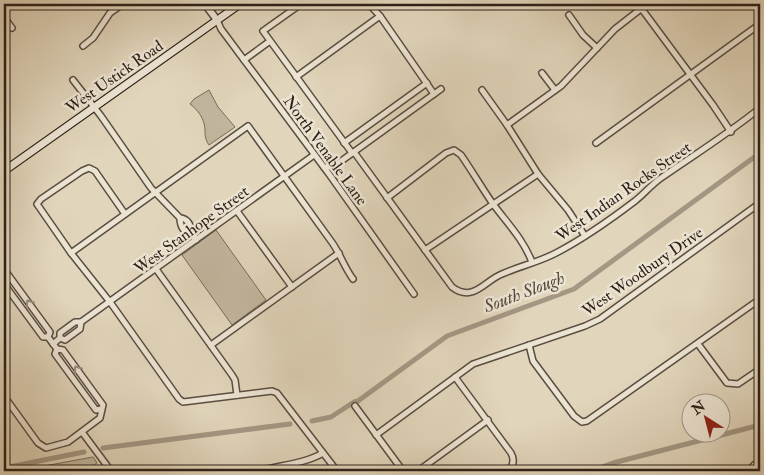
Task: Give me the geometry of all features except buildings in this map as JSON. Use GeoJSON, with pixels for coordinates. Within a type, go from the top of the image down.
{"type":"FeatureCollection","features":[{"type":"Feature","properties":{"kind":"main road","name":"West Ustick Road"},"geometry":{"type":"LineString","coordinates":[[4,171],[240,4]]}},
{"type":"Feature","properties":{"kind":"street"},"geometry":{"type":"LineString","coordinates":[[83,46],[93,38],[106,18],[123,4]]}},
{"type":"Feature","properties":{"kind":"street"},"geometry":{"type":"LineString","coordinates":[[205,4],[217,20]]}},
{"type":"Feature","properties":{"kind":"street"},"geometry":{"type":"LineString","coordinates":[[301,4],[263,31],[344,143],[353,152],[426,250],[538,174]]}},
{"type":"Feature","properties":{"kind":"street"},"geometry":{"type":"LineString","coordinates":[[369,4],[380,16],[434,94]]}},
{"type":"Feature","properties":{"kind":"street"},"geometry":{"type":"LineString","coordinates":[[507,125],[565,82],[615,29],[647,4]]}},
{"type":"Feature","properties":{"kind":"street"},"geometry":{"type":"LineString","coordinates":[[641,8],[731,132]]}},
{"type":"Feature","properties":{"kind":"street"},"geometry":{"type":"LineString","coordinates":[[568,15],[583,35],[597,48]]}},
{"type":"Feature","properties":{"kind":"street"},"geometry":{"type":"LineString","coordinates":[[296,77],[380,16]]}},
{"type":"Feature","properties":{"kind":"street"},"geometry":{"type":"LineString","coordinates":[[4,18],[12,28]]}},
{"type":"Feature","properties":{"kind":"street","name":"North Venable Lane"},"geometry":{"type":"LineString","coordinates":[[217,20],[244,60],[324,166],[414,294]]}},
{"type":"Feature","properties":{"kind":"street"},"geometry":{"type":"LineString","coordinates":[[596,143],[760,24]]}},
{"type":"Feature","properties":{"kind":"street"},"geometry":{"type":"LineString","coordinates":[[244,60],[270,41]]}},
{"type":"Feature","properties":{"kind":"street"},"geometry":{"type":"LineString","coordinates":[[542,73],[555,90]]}},
{"type":"Feature","properties":{"kind":"street"},"geometry":{"type":"LineString","coordinates":[[73,80],[155,193],[180,218],[183,229],[188,235],[195,238]]}},
{"type":"Feature","properties":{"kind":"street"},"geometry":{"type":"LineString","coordinates":[[344,143],[427,83]]}},
{"type":"Feature","properties":{"kind":"street"},"geometry":{"type":"LineString","coordinates":[[324,166],[333,167],[441,89]]}},
{"type":"Feature","properties":{"kind":"street"},"geometry":{"type":"LineString","coordinates":[[482,90],[538,174],[568,210],[585,236]]}},
{"type":"Feature","properties":{"kind":"street","name":"West Indian Rocks Street"},"geometry":{"type":"LineString","coordinates":[[426,250],[452,287],[458,292],[476,291],[502,274],[554,254],[585,236],[637,200],[659,180],[731,132],[760,108]]}},
{"type":"Feature","properties":{"kind":"street"},"geometry":{"type":"LineString","coordinates":[[71,253],[248,126],[339,253],[345,268],[353,279]]}},
{"type":"Feature","properties":{"kind":"street"},"geometry":{"type":"LineString","coordinates":[[387,198],[446,153],[454,150],[461,155],[493,204],[520,238],[532,262]]}},
{"type":"Feature","properties":{"kind":"street","name":"West Stanhope Street"},"geometry":{"type":"LineString","coordinates":[[53,344],[60,338],[60,333],[75,322],[81,322],[110,302],[195,238],[237,211],[314,155]]}},
{"type":"Feature","properties":{"kind":"street"},"geometry":{"type":"LineString","coordinates":[[125,214],[95,171],[89,168],[41,199],[37,204],[71,253],[110,302],[182,402],[272,391],[277,393],[337,471]]}},
{"type":"Feature","properties":{"kind":"street","name":"West Woodbury Drive"},"geometry":{"type":"LineString","coordinates":[[376,435],[473,364],[585,326],[600,319],[760,203]]}},
{"type":"Feature","properties":{"kind":"street"},"geometry":{"type":"LineString","coordinates":[[237,211],[292,287]]}},
{"type":"Feature","properties":{"kind":"street"},"geometry":{"type":"LineString","coordinates":[[180,218],[184,218],[190,223],[195,238]]}},
{"type":"Feature","properties":{"kind":"street"},"geometry":{"type":"LineString","coordinates":[[211,345],[339,253]]}},
{"type":"Feature","properties":{"kind":"street"},"geometry":{"type":"LineString","coordinates":[[4,269],[50,332],[48,337]]}},
{"type":"Feature","properties":{"kind":"street"},"geometry":{"type":"LineString","coordinates":[[156,269],[232,375],[235,380],[237,395]]}},
{"type":"Feature","properties":{"kind":"street"},"geometry":{"type":"LineString","coordinates":[[4,284],[43,337],[48,337],[57,349],[63,350],[103,405],[100,418],[82,432],[68,442],[46,448],[38,444],[5,401]]}},
{"type":"Feature","properties":{"kind":"street"},"geometry":{"type":"LineString","coordinates":[[529,345],[532,361],[574,416],[582,422],[592,420],[760,299]]}},
{"type":"Feature","properties":{"kind":"street","name":"West Stanhope Street"},"geometry":{"type":"LineString","coordinates":[[60,338],[65,340],[80,329],[81,322]]}},
{"type":"Feature","properties":{"kind":"street"},"geometry":{"type":"LineString","coordinates":[[698,344],[727,383],[738,384],[760,369]]}},
{"type":"Feature","properties":{"kind":"street"},"geometry":{"type":"LineString","coordinates":[[57,349],[55,354],[96,410],[101,409]]}},
{"type":"Feature","properties":{"kind":"street"},"geometry":{"type":"LineString","coordinates":[[455,377],[512,453],[514,460],[508,471]]}},
{"type":"Feature","properties":{"kind":"street"},"geometry":{"type":"LineString","coordinates":[[355,406],[403,471]]}},
{"type":"Feature","properties":{"kind":"street"},"geometry":{"type":"LineString","coordinates":[[418,471],[488,420]]}},
{"type":"Feature","properties":{"kind":"street"},"geometry":{"type":"LineString","coordinates":[[82,432],[111,471]]}},
{"type":"Feature","properties":{"kind":"street"},"geometry":{"type":"LineString","coordinates":[[258,471],[307,460],[323,453]]}},
{"type":"Feature","properties":{"kind":"street"},"geometry":{"type":"LineString","coordinates":[[749,471],[760,460]]}},
{"type":"Feature","properties":{"kind":"shaded area"},"geometry":{"type":"Polygon","coordinates":[[[209,90],[218,107],[235,127],[209,145],[202,118],[190,104],[194,99],[209,90]]]}},
{"type":"Feature","properties":{"kind":"shaded area"},"geometry":{"type":"Polygon","coordinates":[[[216,230],[266,300],[232,325],[182,255],[216,230]]]}},
{"type":"Feature","properties":{"kind":"shaded area"},"geometry":{"type":"Polygon","coordinates":[[[93,457],[97,463],[85,471],[47,471],[44,466],[93,457]]]}},
{"type":"Feature","properties":{"kind":"waterway","name":"South Slough"},"geometry":{"type":"LineString","coordinates":[[312,421],[331,417],[358,401],[447,336],[574,289],[760,153]]}},
{"type":"Feature","properties":{"kind":"waterway","name":"South Slough"},"geometry":{"type":"LineString","coordinates":[[103,448],[290,424]]}},
{"type":"Feature","properties":{"kind":"waterway"},"geometry":{"type":"LineString","coordinates":[[591,471],[613,463],[760,425]]}},
{"type":"Feature","properties":{"kind":"waterway","name":"South Slough"},"geometry":{"type":"LineString","coordinates":[[4,468],[84,452]]}}]}
